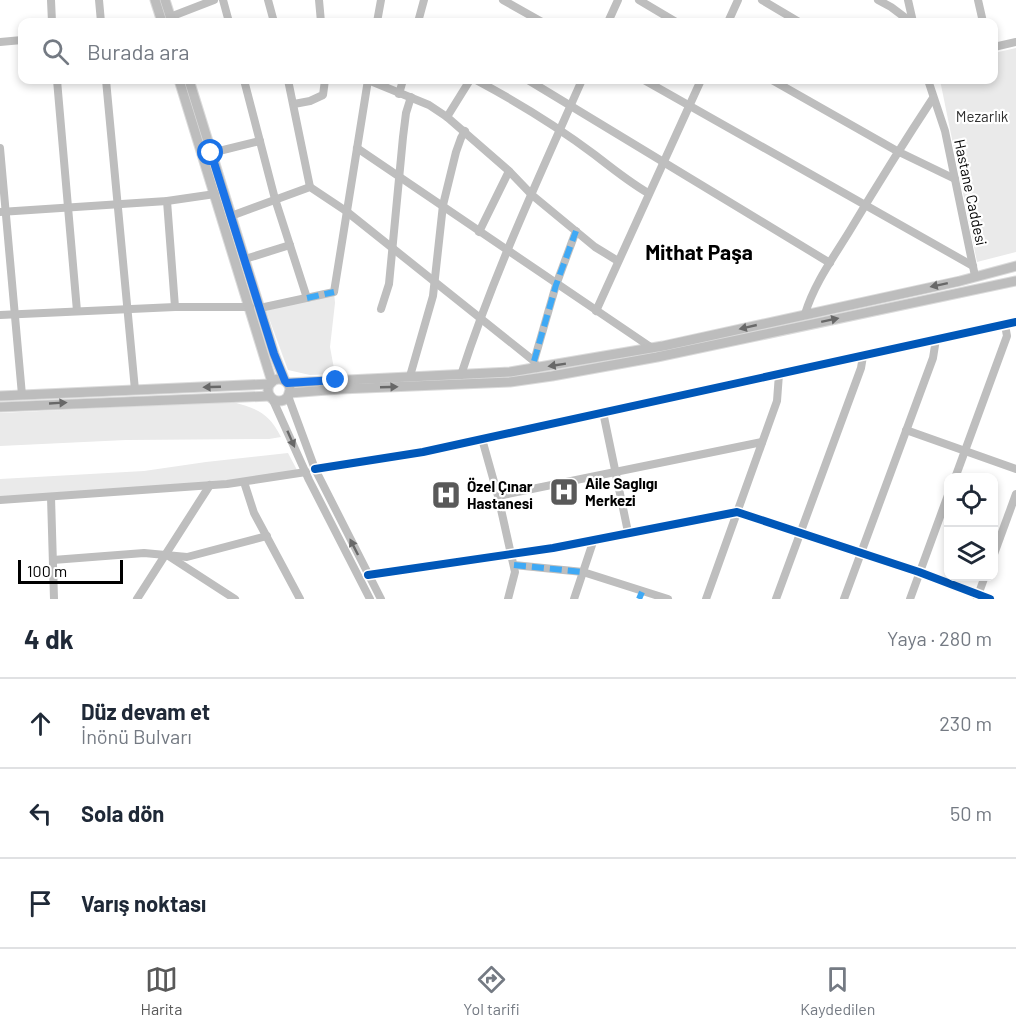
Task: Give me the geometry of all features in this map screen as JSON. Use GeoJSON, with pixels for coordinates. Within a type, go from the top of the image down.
{"type":"FeatureCollection","features":[{"type":"Feature","properties":{"kind":"main road"},"geometry":{"type":"LineString","coordinates":[[155,0],[166,18]]}},
{"type":"Feature","properties":{"kind":"main road"},"geometry":{"type":"LineString","coordinates":[[165,0],[168,18]]}},
{"type":"Feature","properties":{"kind":"main road"},"geometry":{"type":"LineString","coordinates":[[180,84],[215,194],[255,307],[286,382],[288,395]]}},
{"type":"Feature","properties":{"kind":"main road"},"geometry":{"type":"LineString","coordinates":[[190,84],[245,259],[271,383],[268,390],[271,397]]}},
{"type":"Feature","properties":{"kind":"main road"},"geometry":{"type":"LineString","coordinates":[[0,396],[271,383],[278,379],[286,382],[510,372],[535,365],[652,348],[960,281],[974,271],[991,272],[1016,266]]}},
{"type":"Feature","properties":{"kind":"main road"},"geometry":{"type":"LineString","coordinates":[[991,272],[989,279],[996,285]]}},
{"type":"Feature","properties":{"kind":"main road"},"geometry":{"type":"LineString","coordinates":[[0,406],[271,397],[279,401],[288,395],[340,389],[510,382],[657,357],[1016,281]]}},
{"type":"Feature","properties":{"kind":"street"},"geometry":{"type":"LineString","coordinates":[[51,0],[52,18]]}},
{"type":"Feature","properties":{"kind":"street"},"geometry":{"type":"LineString","coordinates":[[99,0],[101,18]]}},
{"type":"Feature","properties":{"kind":"street"},"geometry":{"type":"LineString","coordinates":[[175,18],[214,0]]}},
{"type":"Feature","properties":{"kind":"street"},"geometry":{"type":"LineString","coordinates":[[222,0],[228,18]]}},
{"type":"Feature","properties":{"kind":"street"},"geometry":{"type":"LineString","coordinates":[[268,0],[273,18]]}},
{"type":"Feature","properties":{"kind":"street"},"geometry":{"type":"LineString","coordinates":[[319,0],[321,18]]}},
{"type":"Feature","properties":{"kind":"street"},"geometry":{"type":"LineString","coordinates":[[378,18],[381,0]]}},
{"type":"Feature","properties":{"kind":"street"},"geometry":{"type":"LineString","coordinates":[[420,18],[424,0]]}},
{"type":"Feature","properties":{"kind":"street"},"geometry":{"type":"LineString","coordinates":[[503,0],[535,18]]}},
{"type":"Feature","properties":{"kind":"street"},"geometry":{"type":"LineString","coordinates":[[606,0],[617,3],[610,18]]}},
{"type":"Feature","properties":{"kind":"street"},"geometry":{"type":"LineString","coordinates":[[639,0],[669,18]]}},
{"type":"Feature","properties":{"kind":"street"},"geometry":{"type":"LineString","coordinates":[[730,18],[738,0]]}},
{"type":"Feature","properties":{"kind":"street"},"geometry":{"type":"LineString","coordinates":[[762,0],[792,18]]}},
{"type":"Feature","properties":{"kind":"street"},"geometry":{"type":"LineString","coordinates":[[878,0],[906,18]]}},
{"type":"Feature","properties":{"kind":"street"},"geometry":{"type":"LineString","coordinates":[[908,0],[911,18]]}},
{"type":"Feature","properties":{"kind":"street"},"geometry":{"type":"LineString","coordinates":[[978,0],[982,18]]}},
{"type":"Feature","properties":{"kind":"street"},"geometry":{"type":"LineString","coordinates":[[0,42],[18,40]]}},
{"type":"Feature","properties":{"kind":"street"},"geometry":{"type":"LineString","coordinates":[[998,46],[1016,42]]}},
{"type":"Feature","properties":{"kind":"street"},"geometry":{"type":"LineString","coordinates":[[57,84],[77,311]]}},
{"type":"Feature","properties":{"kind":"street"},"geometry":{"type":"LineString","coordinates":[[106,84],[135,390]]}},
{"type":"Feature","properties":{"kind":"street"},"geometry":{"type":"LineString","coordinates":[[245,84],[275,199],[307,297]]}},
{"type":"Feature","properties":{"kind":"street"},"geometry":{"type":"LineString","coordinates":[[289,84],[310,187],[393,247],[535,365],[556,285],[576,231]]}},
{"type":"Feature","properties":{"kind":"street"},"geometry":{"type":"LineString","coordinates":[[294,104],[310,101],[323,95],[324,84]]}},
{"type":"Feature","properties":{"kind":"street"},"geometry":{"type":"LineString","coordinates":[[0,315],[175,307],[255,307],[334,292],[367,84]]}},
{"type":"Feature","properties":{"kind":"street"},"geometry":{"type":"LineString","coordinates":[[377,84],[429,105],[447,117],[509,171],[532,195],[595,247],[618,261]]}},
{"type":"Feature","properties":{"kind":"street"},"geometry":{"type":"LineString","coordinates":[[399,94],[402,84]]}},
{"type":"Feature","properties":{"kind":"street"},"geometry":{"type":"LineString","coordinates":[[447,117],[468,84]]}},
{"type":"Feature","properties":{"kind":"street"},"geometry":{"type":"LineString","coordinates":[[484,84],[509,97],[559,130],[595,155],[622,178],[648,193]]}},
{"type":"Feature","properties":{"kind":"street"},"geometry":{"type":"LineString","coordinates":[[534,84],[830,263]]}},
{"type":"Feature","properties":{"kind":"street"},"geometry":{"type":"LineString","coordinates":[[461,375],[506,251],[580,84]]}},
{"type":"Feature","properties":{"kind":"street"},"geometry":{"type":"LineString","coordinates":[[651,84],[865,205],[974,271]]}},
{"type":"Feature","properties":{"kind":"street"},"geometry":{"type":"LineString","coordinates":[[596,311],[699,84]]}},
{"type":"Feature","properties":{"kind":"street"},"geometry":{"type":"LineString","coordinates":[[779,84],[897,151],[954,179]]}},
{"type":"Feature","properties":{"kind":"street","name":"Hastane Caddesi"},"geometry":{"type":"LineString","coordinates":[[929,84],[945,131],[974,271]]}},
{"type":"Feature","properties":{"kind":"street"},"geometry":{"type":"LineString","coordinates":[[381,309],[389,284],[406,113],[411,97]]}},
{"type":"Feature","properties":{"kind":"street"},"geometry":{"type":"LineString","coordinates":[[805,314],[810,299],[830,263],[897,151],[933,98]]}},
{"type":"Feature","properties":{"kind":"street"},"geometry":{"type":"LineString","coordinates":[[410,376],[435,281],[444,205],[459,145],[465,131]]}},
{"type":"Feature","properties":{"kind":"street"},"geometry":{"type":"LineString","coordinates":[[211,153],[260,141]]}},
{"type":"Feature","properties":{"kind":"street"},"geometry":{"type":"LineString","coordinates":[[0,148],[3,212],[22,395]]}},
{"type":"Feature","properties":{"kind":"street"},"geometry":{"type":"LineString","coordinates":[[357,148],[652,348]]}},
{"type":"Feature","properties":{"kind":"street"},"geometry":{"type":"LineString","coordinates":[[479,232],[509,171]]}},
{"type":"Feature","properties":{"kind":"street"},"geometry":{"type":"LineString","coordinates":[[231,216],[310,187]]}},
{"type":"Feature","properties":{"kind":"street"},"geometry":{"type":"LineString","coordinates":[[3,212],[167,201],[215,194]]}},
{"type":"Feature","properties":{"kind":"street"},"geometry":{"type":"LineString","coordinates":[[167,201],[175,307]]}},
{"type":"Feature","properties":{"kind":"street"},"geometry":{"type":"LineString","coordinates":[[245,259],[290,245]]}},
{"type":"Feature","properties":{"kind":"street"},"geometry":{"type":"LineString","coordinates":[[315,469],[423,452],[1016,322]]}},
{"type":"Feature","properties":{"kind":"street"},"geometry":{"type":"LineString","coordinates":[[957,473],[1007,336],[1005,324]]}},
{"type":"Feature","properties":{"kind":"street"},"geometry":{"type":"LineString","coordinates":[[844,599],[933,358],[936,339]]}},
{"type":"Feature","properties":{"kind":"street"},"geometry":{"type":"LineString","coordinates":[[776,599],[861,368],[863,356]]}},
{"type":"Feature","properties":{"kind":"street"},"geometry":{"type":"LineString","coordinates":[[706,599],[777,401],[779,374]]}},
{"type":"Feature","properties":{"kind":"street"},"geometry":{"type":"LineString","coordinates":[[288,395],[315,469],[381,599]]}},
{"type":"Feature","properties":{"kind":"street"},"geometry":{"type":"LineString","coordinates":[[271,397],[370,599]]}},
{"type":"Feature","properties":{"kind":"street"},"geometry":{"type":"LineString","coordinates":[[603,412],[628,532]]}},
{"type":"Feature","properties":{"kind":"street"},"geometry":{"type":"LineString","coordinates":[[906,430],[1016,469]]}},
{"type":"Feature","properties":{"kind":"street"},"geometry":{"type":"LineString","coordinates":[[482,439],[514,565],[515,572],[508,599]]}},
{"type":"Feature","properties":{"kind":"street"},"geometry":{"type":"LineString","coordinates":[[498,496],[762,442]]}},
{"type":"Feature","properties":{"kind":"street"},"geometry":{"type":"LineString","coordinates":[[0,500],[244,482],[306,472]]}},
{"type":"Feature","properties":{"kind":"street"},"geometry":{"type":"LineString","coordinates":[[244,482],[254,513],[300,599]]}},
{"type":"Feature","properties":{"kind":"street"},"geometry":{"type":"LineString","coordinates":[[137,599],[210,485]]}},
{"type":"Feature","properties":{"kind":"street"},"geometry":{"type":"LineString","coordinates":[[998,541],[1016,494]]}},
{"type":"Feature","properties":{"kind":"street"},"geometry":{"type":"LineString","coordinates":[[51,497],[54,599]]}},
{"type":"Feature","properties":{"kind":"street"},"geometry":{"type":"LineString","coordinates":[[910,599],[944,506]]}},
{"type":"Feature","properties":{"kind":"street"},"geometry":{"type":"LineString","coordinates":[[368,575],[512,554],[737,512],[919,572],[977,597],[990,599]]}},
{"type":"Feature","properties":{"kind":"street"},"geometry":{"type":"LineString","coordinates":[[53,560],[144,553],[187,557],[267,536]]}},
{"type":"Feature","properties":{"kind":"street"},"geometry":{"type":"LineString","coordinates":[[574,599],[594,539]]}},
{"type":"Feature","properties":{"kind":"street"},"geometry":{"type":"LineString","coordinates":[[165,554],[235,599]]}},
{"type":"Feature","properties":{"kind":"street"},"geometry":{"type":"LineString","coordinates":[[514,565],[584,572],[641,595],[668,599]]}},
{"type":"Feature","properties":{"kind":"street"},"geometry":{"type":"LineString","coordinates":[[977,597],[983,581]]}},
{"type":"Feature","properties":{"kind":"green space","name":"Mezarlık"},"geometry":{"type":"Polygon","coordinates":[[[1016,48],[1016,252],[977,262],[941,84],[998,84],[998,52],[1016,48]]]}},
{"type":"Feature","properties":{"kind":"green space"},"geometry":{"type":"Polygon","coordinates":[[[334,292],[330,347],[335,374],[310,375],[288,370],[266,310],[334,292]]]}},
{"type":"Feature","properties":{"kind":"green space"},"geometry":{"type":"Polygon","coordinates":[[[233,402],[262,413],[272,422],[281,437],[126,440],[0,446],[0,413],[233,402]]]}},
{"type":"Feature","properties":{"kind":"green space"},"geometry":{"type":"Polygon","coordinates":[[[288,453],[297,470],[227,484],[0,500],[0,479],[144,471],[288,453]]]}},
{"type":"Feature","properties":{"kind":"marked path"},"geometry":{"type":"LineString","coordinates":[[534,361],[556,285],[576,231]]}},
{"type":"Feature","properties":{"kind":"marked path"},"geometry":{"type":"LineString","coordinates":[[307,298],[334,292]]}},
{"type":"Feature","properties":{"kind":"marked path"},"geometry":{"type":"LineString","coordinates":[[514,565],[583,572]]}},
{"type":"Feature","properties":{"kind":"marked path"},"geometry":{"type":"LineString","coordinates":[[639,599],[642,592]]}},
{"type":"Feature","properties":{"kind":"cycle path"},"geometry":{"type":"LineString","coordinates":[[315,469],[423,452],[1016,322]]}},
{"type":"Feature","properties":{"kind":"cycle path"},"geometry":{"type":"LineString","coordinates":[[368,575],[553,548],[737,512],[919,572],[990,599]]}},
{"type":"Feature","properties":{"kind":"place","name":"Aile Saglıgı Merkezi"},"geometry":{"type":"Point","coordinates":[564,492]}},
{"type":"Feature","properties":{"kind":"place","name":"Özel Çınar Hastanesi"},"geometry":{"type":"Point","coordinates":[446,495]}},
{"type":"Feature","properties":{"kind":"district","name":"Mithat Paşa"},"geometry":{"type":"Point","coordinates":[699,251]}},
{"type":"Feature","properties":{"kind":"route"},"geometry":{"type":"LineString","coordinates":[[211,153],[274,354],[285,381],[287,383],[336,380]]}}]}
